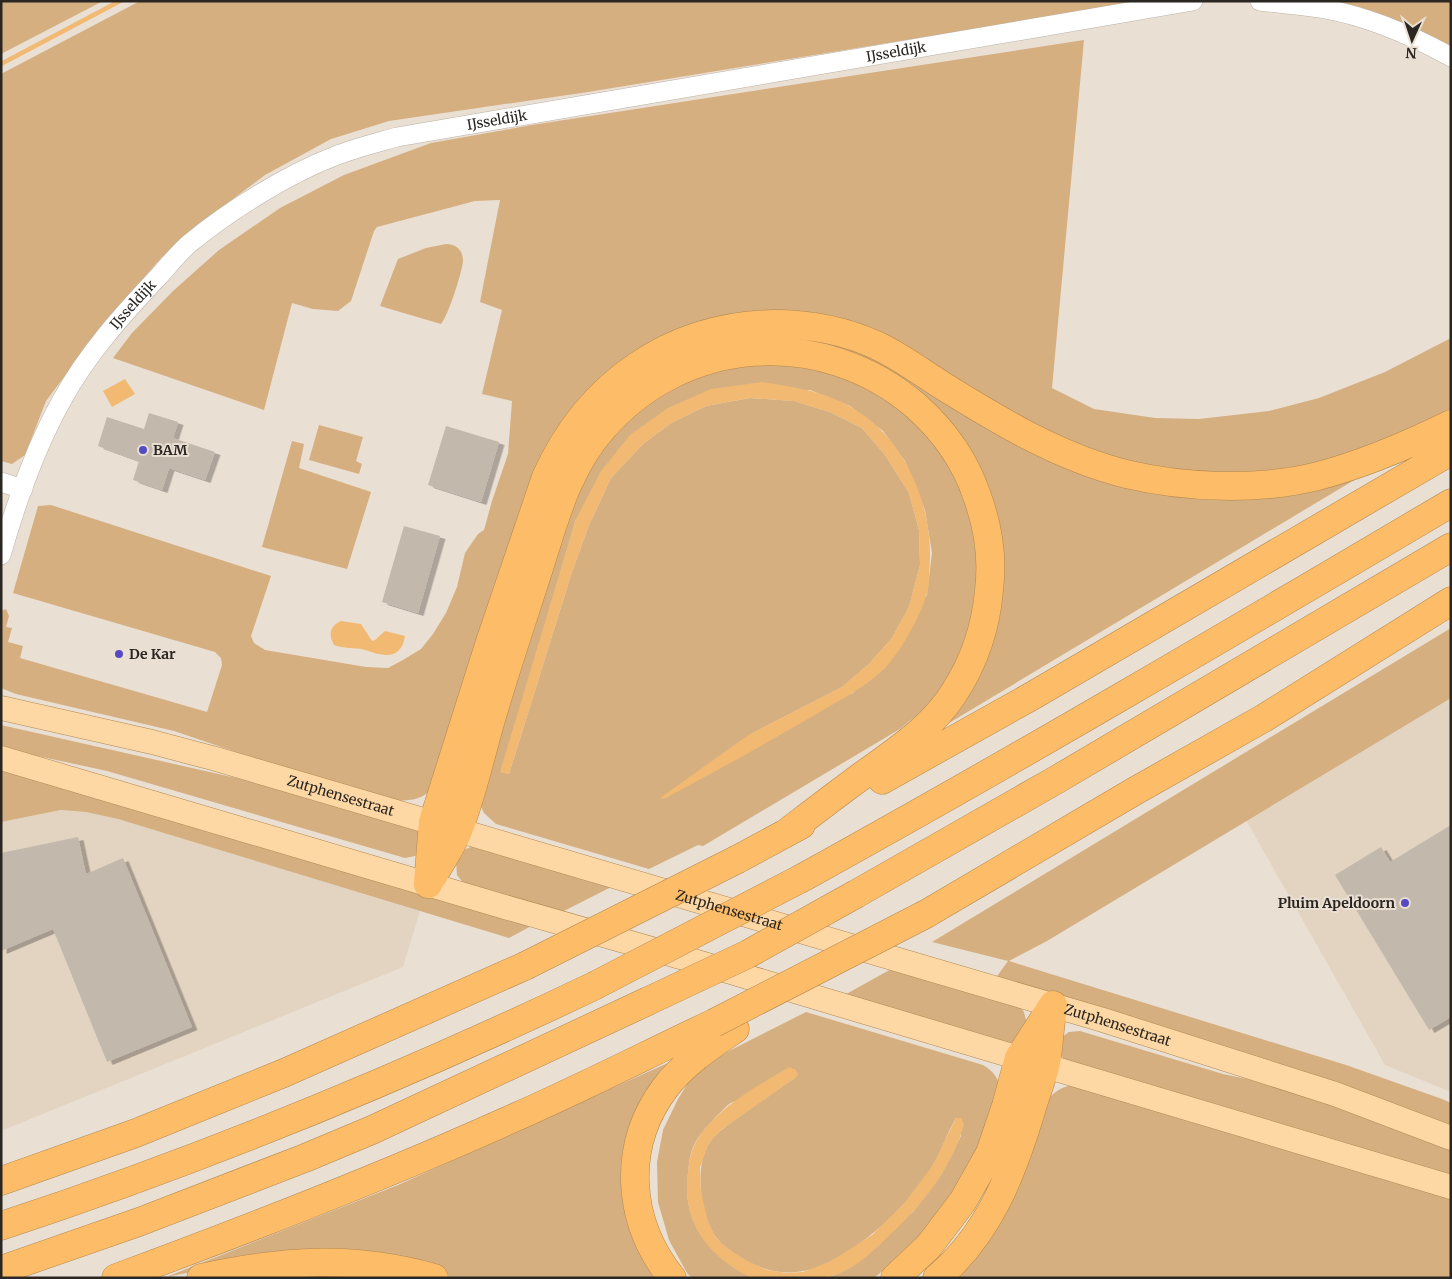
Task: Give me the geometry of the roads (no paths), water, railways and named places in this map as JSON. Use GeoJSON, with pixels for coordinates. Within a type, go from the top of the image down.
{"type":"FeatureCollection","features":[{"type":"Feature","properties":{"kind":"highway"},"geometry":{"type":"LineString","coordinates":[[428,884],[433,822],[490,642],[552,463],[582,416],[606,391],[657,353],[693,338],[736,327],[784,324],[826,329],[858,338],[896,355],[1020,433],[1059,452],[1102,468],[1155,480],[1210,486],[1258,484],[1316,476],[1378,456],[1451,424]]}},
{"type":"Feature","properties":{"kind":"highway"},"geometry":{"type":"LineString","coordinates":[[428,884],[458,830],[492,714],[560,503],[580,460],[601,429],[615,415],[644,390],[662,379],[703,361],[746,352],[769,350],[814,355],[858,369],[897,392],[932,421],[957,453],[975,488],[986,526],[990,563],[988,606],[975,653],[952,697],[926,726],[900,750],[863,775],[786,833]]}},
{"type":"Feature","properties":{"kind":"highway"},"geometry":{"type":"LineString","coordinates":[[1,1181],[144,1129],[284,1073],[525,966],[738,859],[1024,700],[1451,451]]}},
{"type":"Feature","properties":{"kind":"highway"},"geometry":{"type":"LineString","coordinates":[[1,1226],[202,1156],[310,1113],[446,1054],[594,986],[802,878],[925,810],[1451,503]]}},
{"type":"Feature","properties":{"kind":"highway"},"geometry":{"type":"LineString","coordinates":[[1,1270],[186,1205],[330,1148],[399,1118],[748,954],[1065,774],[1451,547]]}},
{"type":"Feature","properties":{"kind":"highway"},"geometry":{"type":"LineString","coordinates":[[116,1278],[243,1232],[390,1172],[724,1026],[811,973],[926,914],[1135,791],[1264,718],[1451,601]]}},
{"type":"Feature","properties":{"kind":"highway"},"geometry":{"type":"LineString","coordinates":[[894,1278],[929,1246],[963,1201],[990,1153],[1020,1058],[1053,1005]]}},
{"type":"Feature","properties":{"kind":"highway"},"geometry":{"type":"LineString","coordinates":[[937,1278],[956,1260],[978,1231],[1006,1184],[1017,1156],[1045,1066],[1053,1005]]}},
{"type":"Feature","properties":{"kind":"highway"},"geometry":{"type":"LineString","coordinates":[[672,1278],[655,1254],[637,1209],[635,1187],[638,1148],[648,1116],[666,1087],[677,1074],[702,1052],[724,1026]]}},
{"type":"Feature","properties":{"kind":"highway"},"geometry":{"type":"LineString","coordinates":[[201,1278],[267,1265],[326,1262],[378,1266],[434,1278]]}},
{"type":"Feature","properties":{"kind":"main road","name":"Zutphensestraat"},"geometry":{"type":"LineString","coordinates":[[1,708],[152,742],[216,759],[1053,1005],[1335,1094],[1451,1138]]}},
{"type":"Feature","properties":{"kind":"main road"},"geometry":{"type":"LineString","coordinates":[[1,758],[694,961],[1451,1188]]}},
{"type":"Feature","properties":{"kind":"street","name":"IJsseldijk"},"geometry":{"type":"LineString","coordinates":[[1,555],[23,489],[61,401],[76,377],[119,320],[189,243],[235,211],[288,178],[336,155],[397,137],[1193,1]]}},
{"type":"Feature","properties":{"kind":"street"},"geometry":{"type":"LineString","coordinates":[[1260,1],[1325,8],[1372,21],[1422,41],[1451,57]]}},
{"type":"Feature","properties":{"kind":"street"},"geometry":{"type":"LineString","coordinates":[[1,482],[23,489]]}},
{"type":"Feature","properties":{"kind":"waterway"},"geometry":{"type":"LineString","coordinates":[[1,64],[120,1]]}},
{"type":"Feature","properties":{"kind":"place","name":"BAM"},"geometry":{"type":"Point","coordinates":[143,450]}},
{"type":"Feature","properties":{"kind":"place","name":"De Kar"},"geometry":{"type":"Point","coordinates":[119,654]}},
{"type":"Feature","properties":{"kind":"place","name":"Pluim Apeldoorn"},"geometry":{"type":"Point","coordinates":[1405,903]}}]}
